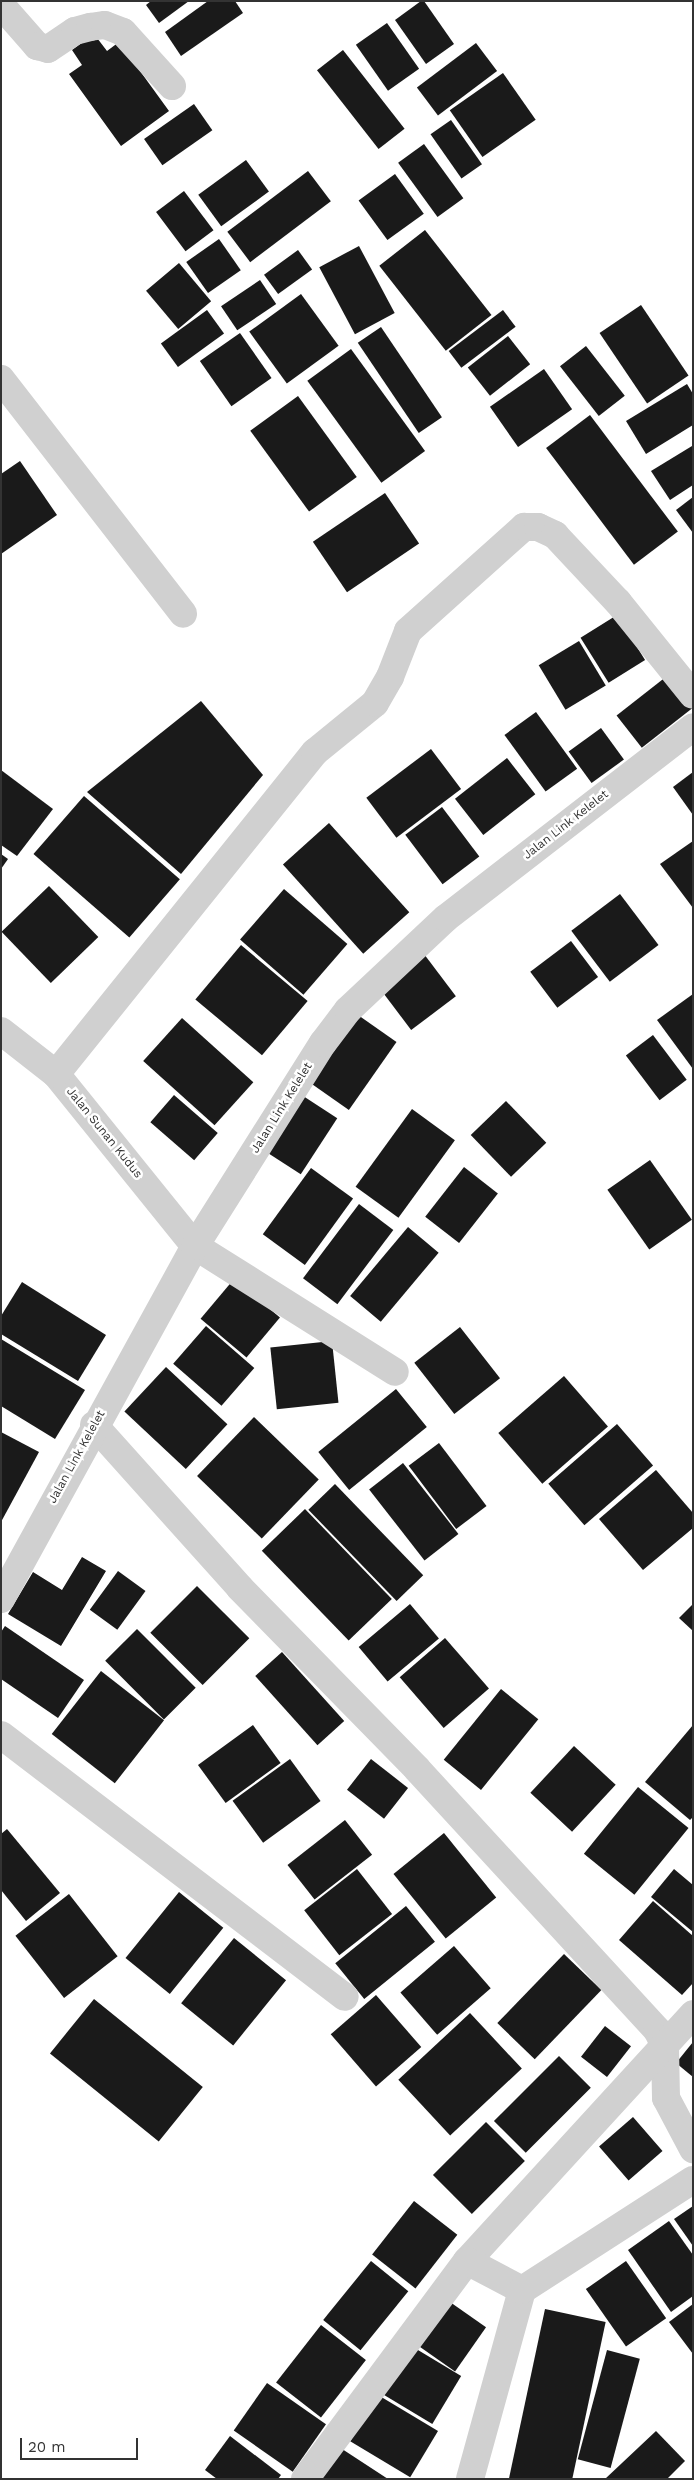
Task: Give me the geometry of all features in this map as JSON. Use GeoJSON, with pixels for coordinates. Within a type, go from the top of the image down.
{"type":"FeatureCollection","features":[{"type":"Feature","properties":{"kind":"street"},"geometry":{"type":"LineString","coordinates":[[1,5],[37,46],[48,50],[75,32],[90,27],[106,25],[123,32],[172,86]]}},
{"type":"Feature","properties":{"kind":"street"},"geometry":{"type":"LineString","coordinates":[[1,380],[183,614]]}},
{"type":"Feature","properties":{"kind":"street"},"geometry":{"type":"LineString","coordinates":[[56,1074],[315,752],[375,703],[390,677],[408,631],[524,527],[538,527],[555,535],[618,602],[693,695]]}},
{"type":"Feature","properties":{"kind":"street","name":"Jalan Link Kelelet"},"geometry":{"type":"LineString","coordinates":[[1,1598],[10,1560],[94,1425],[195,1246],[323,1044],[371,986],[446,918],[693,727]]}},
{"type":"Feature","properties":{"kind":"street","name":"Jalan Sunan Kudus"},"geometry":{"type":"LineString","coordinates":[[1,1031],[56,1074],[195,1246],[395,1372]]}},
{"type":"Feature","properties":{"kind":"street"},"geometry":{"type":"LineString","coordinates":[[94,1425],[240,1588],[418,1769],[645,2016],[665,2046],[666,2098],[693,2149]]}},
{"type":"Feature","properties":{"kind":"street"},"geometry":{"type":"LineString","coordinates":[[1,1736],[345,1997]]}},
{"type":"Feature","properties":{"kind":"street"},"geometry":{"type":"LineString","coordinates":[[305,2479],[466,2261],[693,2014]]}},
{"type":"Feature","properties":{"kind":"street"},"geometry":{"type":"LineString","coordinates":[[470,2479],[522,2290],[693,2180]]}},
{"type":"Feature","properties":{"kind":"street"},"geometry":{"type":"LineString","coordinates":[[466,2261],[522,2290]]}},
{"type":"Feature","properties":{"kind":"building"},"geometry":{"type":"Polygon","coordinates":[[[151,1],[189,1],[159,23],[146,5],[151,1]]]}},
{"type":"Feature","properties":{"kind":"building"},"geometry":{"type":"Polygon","coordinates":[[[208,1],[235,1],[243,13],[181,56],[165,32],[208,1]]]}},
{"type":"Feature","properties":{"kind":"building"},"geometry":{"type":"Polygon","coordinates":[[[421,1],[424,1],[454,44],[426,64],[395,20],[421,1]]]}},
{"type":"Feature","properties":{"kind":"building"},"geometry":{"type":"Polygon","coordinates":[[[387,23],[419,69],[388,91],[356,45],[387,23]]]}},
{"type":"Feature","properties":{"kind":"building"},"geometry":{"type":"Polygon","coordinates":[[[94,34],[107,51],[119,42],[169,111],[121,146],[69,74],[82,65],[72,50],[94,34]]]}},
{"type":"Feature","properties":{"kind":"building"},"geometry":{"type":"Polygon","coordinates":[[[476,43],[497,71],[438,115],[417,88],[476,43]]]}},
{"type":"Feature","properties":{"kind":"building"},"geometry":{"type":"Polygon","coordinates":[[[343,50],[405,129],[379,149],[317,70],[343,50]]]}},
{"type":"Feature","properties":{"kind":"building"},"geometry":{"type":"Polygon","coordinates":[[[503,73],[536,120],[482,157],[450,110],[503,73]]]}},
{"type":"Feature","properties":{"kind":"building"},"geometry":{"type":"Polygon","coordinates":[[[194,104],[212,130],[162,165],[144,139],[194,104]]]}},
{"type":"Feature","properties":{"kind":"building"},"geometry":{"type":"Polygon","coordinates":[[[451,120],[482,164],[461,179],[431,134],[451,120]]]}},
{"type":"Feature","properties":{"kind":"building"},"geometry":{"type":"Polygon","coordinates":[[[424,144],[463,198],[437,217],[398,163],[424,144]]]}},
{"type":"Feature","properties":{"kind":"building"},"geometry":{"type":"Polygon","coordinates":[[[246,160],[269,192],[221,226],[198,195],[246,160]]]}},
{"type":"Feature","properties":{"kind":"building"},"geometry":{"type":"Polygon","coordinates":[[[308,171],[331,201],[250,262],[227,232],[308,171]]]}},
{"type":"Feature","properties":{"kind":"building"},"geometry":{"type":"Polygon","coordinates":[[[395,174],[424,214],[387,240],[359,200],[395,174]]]}},
{"type":"Feature","properties":{"kind":"building"},"geometry":{"type":"Polygon","coordinates":[[[184,191],[213,230],[186,251],[156,212],[184,191]]]}},
{"type":"Feature","properties":{"kind":"building"},"geometry":{"type":"Polygon","coordinates":[[[425,230],[491,315],[446,351],[379,266],[425,230]]]}},
{"type":"Feature","properties":{"kind":"building"},"geometry":{"type":"Polygon","coordinates":[[[219,239],[241,270],[208,293],[186,262],[219,239]]]}},
{"type":"Feature","properties":{"kind":"building"},"geometry":{"type":"Polygon","coordinates":[[[359,246],[395,313],[355,334],[319,267],[359,246]]]}},
{"type":"Feature","properties":{"kind":"building"},"geometry":{"type":"Polygon","coordinates":[[[298,250],[312,269],[278,294],[264,275],[298,250]]]}},
{"type":"Feature","properties":{"kind":"building"},"geometry":{"type":"Polygon","coordinates":[[[179,263],[211,301],[178,329],[146,291],[179,263]]]}},
{"type":"Feature","properties":{"kind":"building"},"geometry":{"type":"Polygon","coordinates":[[[260,280],[276,304],[237,330],[221,306],[260,280]]]}},
{"type":"Feature","properties":{"kind":"building"},"geometry":{"type":"Polygon","coordinates":[[[301,294],[339,346],[287,383],[249,332],[301,294]]]}},
{"type":"Feature","properties":{"kind":"building"},"geometry":{"type":"Polygon","coordinates":[[[641,305],[689,375],[647,403],[600,333],[641,305]]]}},
{"type":"Feature","properties":{"kind":"building"},"geometry":{"type":"Polygon","coordinates":[[[207,310],[224,333],[178,367],[161,344],[207,310]]]}},
{"type":"Feature","properties":{"kind":"building"},"geometry":{"type":"Polygon","coordinates":[[[503,310],[516,327],[461,368],[449,351],[503,310]]]}},
{"type":"Feature","properties":{"kind":"building"},"geometry":{"type":"Polygon","coordinates":[[[381,327],[442,417],[419,433],[358,343],[381,327]]]}},
{"type":"Feature","properties":{"kind":"building"},"geometry":{"type":"Polygon","coordinates":[[[240,333],[272,378],[231,406],[200,361],[240,333]]]}},
{"type":"Feature","properties":{"kind":"building"},"geometry":{"type":"Polygon","coordinates":[[[508,336],[530,364],[490,396],[468,367],[508,336]]]}},
{"type":"Feature","properties":{"kind":"building"},"geometry":{"type":"Polygon","coordinates":[[[586,346],[625,396],[599,416],[560,366],[586,346]]]}},
{"type":"Feature","properties":{"kind":"building"},"geometry":{"type":"Polygon","coordinates":[[[351,349],[425,451],[381,483],[307,381],[351,349]]]}},
{"type":"Feature","properties":{"kind":"building"},"geometry":{"type":"Polygon","coordinates":[[[544,369],[572,409],[518,447],[490,407],[544,369]]]}},
{"type":"Feature","properties":{"kind":"building"},"geometry":{"type":"Polygon","coordinates":[[[687,384],[693,394],[693,425],[646,454],[626,421],[687,384]]]}},
{"type":"Feature","properties":{"kind":"building"},"geometry":{"type":"Polygon","coordinates":[[[298,396],[357,477],[309,512],[250,431],[298,396]]]}},
{"type":"Feature","properties":{"kind":"building"},"geometry":{"type":"Polygon","coordinates":[[[590,415],[678,532],[634,565],[546,448],[590,415]]]}},
{"type":"Feature","properties":{"kind":"building"},"geometry":{"type":"Polygon","coordinates":[[[692,446],[693,485],[670,500],[651,471],[692,446]]]}},
{"type":"Feature","properties":{"kind":"building"},"geometry":{"type":"Polygon","coordinates":[[[20,461],[57,515],[1,554],[1,474],[20,461]]]}},
{"type":"Feature","properties":{"kind":"building"},"geometry":{"type":"Polygon","coordinates":[[[385,493],[419,544],[347,592],[313,542],[385,493]]]}},
{"type":"Feature","properties":{"kind":"building"},"geometry":{"type":"Polygon","coordinates":[[[693,497],[693,533],[676,510],[693,497]]]}},
{"type":"Feature","properties":{"kind":"building"},"geometry":{"type":"Polygon","coordinates":[[[617,615],[645,660],[609,683],[581,638],[617,615]]]}},
{"type":"Feature","properties":{"kind":"building"},"geometry":{"type":"Polygon","coordinates":[[[579,641],[606,686],[565,710],[539,665],[579,641]]]}},
{"type":"Feature","properties":{"kind":"building"},"geometry":{"type":"Polygon","coordinates":[[[667,676],[692,708],[642,748],[617,715],[667,676]]]}},
{"type":"Feature","properties":{"kind":"building"},"geometry":{"type":"Polygon","coordinates":[[[201,701],[263,775],[181,874],[87,792],[201,701]]]}},
{"type":"Feature","properties":{"kind":"building"},"geometry":{"type":"Polygon","coordinates":[[[536,712],[577,769],[546,792],[504,735],[536,712]]]}},
{"type":"Feature","properties":{"kind":"building"},"geometry":{"type":"Polygon","coordinates":[[[601,728],[624,760],[592,783],[569,752],[601,728]]]}},
{"type":"Feature","properties":{"kind":"building"},"geometry":{"type":"Polygon","coordinates":[[[431,749],[461,789],[396,838],[366,798],[431,749]]]}},
{"type":"Feature","properties":{"kind":"building"},"geometry":{"type":"Polygon","coordinates":[[[507,758],[535,794],[483,835],[455,799],[507,758]]]}},
{"type":"Feature","properties":{"kind":"building"},"geometry":{"type":"Polygon","coordinates":[[[1,770],[53,809],[17,856],[1,845],[1,770]]]}},
{"type":"Feature","properties":{"kind":"building"},"geometry":{"type":"Polygon","coordinates":[[[693,772],[693,815],[673,787],[693,772]]]}},
{"type":"Feature","properties":{"kind":"building"},"geometry":{"type":"Polygon","coordinates":[[[84,796],[180,879],[129,937],[33,854],[84,796]]]}},
{"type":"Feature","properties":{"kind":"building"},"geometry":{"type":"Polygon","coordinates":[[[442,807],[479,857],[443,884],[405,835],[442,807]]]}},
{"type":"Feature","properties":{"kind":"building"},"geometry":{"type":"Polygon","coordinates":[[[329,823],[409,912],[363,954],[283,864],[329,823]]]}},
{"type":"Feature","properties":{"kind":"building"},"geometry":{"type":"Polygon","coordinates":[[[693,841],[693,908],[660,864],[693,841]]]}},
{"type":"Feature","properties":{"kind":"building"},"geometry":{"type":"Polygon","coordinates":[[[1,854],[8,859],[1,869],[1,854]]]}},
{"type":"Feature","properties":{"kind":"building"},"geometry":{"type":"Polygon","coordinates":[[[49,886],[98,937],[51,983],[2,932],[49,886]]]}},
{"type":"Feature","properties":{"kind":"building"},"geometry":{"type":"Polygon","coordinates":[[[284,889],[347,944],[303,995],[240,940],[284,889]]]}},
{"type":"Feature","properties":{"kind":"building"},"geometry":{"type":"Polygon","coordinates":[[[620,894],[659,945],[610,982],[571,931],[620,894]]]}},
{"type":"Feature","properties":{"kind":"building"},"geometry":{"type":"Polygon","coordinates":[[[571,941],[598,977],[557,1008],[530,972],[571,941]]]}},
{"type":"Feature","properties":{"kind":"building"},"geometry":{"type":"Polygon","coordinates":[[[241,945],[308,1001],[262,1055],[195,999],[241,945]]]}},
{"type":"Feature","properties":{"kind":"building"},"geometry":{"type":"Polygon","coordinates":[[[424,954],[456,996],[411,1030],[379,988],[424,954]]]}},
{"type":"Feature","properties":{"kind":"building"},"geometry":{"type":"Polygon","coordinates":[[[693,994],[693,1069],[657,1020],[693,994]]]}},
{"type":"Feature","properties":{"kind":"building"},"geometry":{"type":"Polygon","coordinates":[[[358,1015],[397,1042],[349,1110],[310,1083],[358,1015]]]}},
{"type":"Feature","properties":{"kind":"building"},"geometry":{"type":"Polygon","coordinates":[[[182,1018],[253,1082],[215,1125],[143,1061],[182,1018]]]}},
{"type":"Feature","properties":{"kind":"building"},"geometry":{"type":"Polygon","coordinates":[[[653,1035],[687,1080],[660,1100],[626,1055],[653,1035]]]}},
{"type":"Feature","properties":{"kind":"building"},"geometry":{"type":"Polygon","coordinates":[[[297,1092],[337,1118],[301,1174],[261,1148],[297,1092]]]}},
{"type":"Feature","properties":{"kind":"building"},"geometry":{"type":"Polygon","coordinates":[[[174,1095],[218,1133],[194,1160],[150,1122],[174,1095]]]}},
{"type":"Feature","properties":{"kind":"building"},"geometry":{"type":"Polygon","coordinates":[[[506,1101],[546,1143],[511,1177],[471,1135],[506,1101]]]}},
{"type":"Feature","properties":{"kind":"building"},"geometry":{"type":"Polygon","coordinates":[[[412,1109],[455,1140],[398,1218],[356,1187],[412,1109]]]}},
{"type":"Feature","properties":{"kind":"building"},"geometry":{"type":"Polygon","coordinates":[[[650,1160],[692,1220],[649,1250],[607,1190],[650,1160]]]}},
{"type":"Feature","properties":{"kind":"building"},"geometry":{"type":"Polygon","coordinates":[[[464,1167],[498,1193],[459,1243],[425,1217],[464,1167]]]}},
{"type":"Feature","properties":{"kind":"building"},"geometry":{"type":"Polygon","coordinates":[[[311,1168],[353,1199],[305,1265],[263,1234],[311,1168]]]}},
{"type":"Feature","properties":{"kind":"building"},"geometry":{"type":"Polygon","coordinates":[[[359,1204],[393,1230],[337,1304],[303,1278],[359,1204]]]}},
{"type":"Feature","properties":{"kind":"building"},"geometry":{"type":"Polygon","coordinates":[[[408,1227],[439,1253],[381,1322],[350,1296],[408,1227]]]}},
{"type":"Feature","properties":{"kind":"building"},"geometry":{"type":"Polygon","coordinates":[[[234,1279],[280,1318],[247,1357],[201,1319],[234,1279]]]}},
{"type":"Feature","properties":{"kind":"building"},"geometry":{"type":"Polygon","coordinates":[[[22,1282],[106,1335],[78,1381],[1,1334],[1,1316],[22,1282]]]}},
{"type":"Feature","properties":{"kind":"building"},"geometry":{"type":"Polygon","coordinates":[[[206,1326],[254,1368],[221,1406],[173,1364],[206,1326]]]}},
{"type":"Feature","properties":{"kind":"building"},"geometry":{"type":"Polygon","coordinates":[[[460,1327],[500,1378],[454,1414],[414,1363],[460,1327]]]}},
{"type":"Feature","properties":{"kind":"building"},"geometry":{"type":"Polygon","coordinates":[[[1,1339],[85,1390],[55,1439],[1,1406],[1,1339]]]}},
{"type":"Feature","properties":{"kind":"building"},"geometry":{"type":"Polygon","coordinates":[[[332,1341],[338,1403],[277,1409],[270,1347],[332,1341]]]}},
{"type":"Feature","properties":{"kind":"building"},"geometry":{"type":"Polygon","coordinates":[[[166,1367],[227,1424],[186,1469],[124,1412],[166,1367]]]}},
{"type":"Feature","properties":{"kind":"building"},"geometry":{"type":"Polygon","coordinates":[[[564,1376],[608,1427],[542,1484],[498,1433],[564,1376]]]}},
{"type":"Feature","properties":{"kind":"building"},"geometry":{"type":"Polygon","coordinates":[[[396,1389],[427,1427],[349,1490],[318,1452],[396,1389]]]}},
{"type":"Feature","properties":{"kind":"building"},"geometry":{"type":"Polygon","coordinates":[[[254,1417],[319,1480],[262,1539],[197,1476],[254,1417]]]}},
{"type":"Feature","properties":{"kind":"building"},"geometry":{"type":"Polygon","coordinates":[[[617,1424],[653,1466],[584,1525],[548,1484],[617,1424]]]}},
{"type":"Feature","properties":{"kind":"building"},"geometry":{"type":"Polygon","coordinates":[[[1,1432],[39,1452],[1,1522],[1,1432]]]}},
{"type":"Feature","properties":{"kind":"building"},"geometry":{"type":"Polygon","coordinates":[[[439,1443],[487,1506],[456,1529],[409,1466],[439,1443]]]}},
{"type":"Feature","properties":{"kind":"building"},"geometry":{"type":"Polygon","coordinates":[[[403,1463],[458,1534],[425,1560],[369,1489],[403,1463]]]}},
{"type":"Feature","properties":{"kind":"building"},"geometry":{"type":"Polygon","coordinates":[[[656,1470],[693,1513],[693,1528],[643,1570],[599,1519],[656,1470]]]}},
{"type":"Feature","properties":{"kind":"building"},"geometry":{"type":"Polygon","coordinates":[[[335,1484],[423,1575],[397,1601],[308,1510],[335,1484]]]}},
{"type":"Feature","properties":{"kind":"building"},"geometry":{"type":"Polygon","coordinates":[[[305,1509],[392,1599],[349,1641],[262,1551],[305,1509]]]}},
{"type":"Feature","properties":{"kind":"building"},"geometry":{"type":"Polygon","coordinates":[[[82,1557],[106,1571],[61,1646],[8,1614],[33,1572],[62,1590],[82,1557]]]}},
{"type":"Feature","properties":{"kind":"building"},"geometry":{"type":"Polygon","coordinates":[[[118,1571],[146,1591],[117,1630],[90,1610],[118,1571]]]}},
{"type":"Feature","properties":{"kind":"building"},"geometry":{"type":"Polygon","coordinates":[[[197,1586],[249,1638],[203,1685],[150,1633],[197,1586]]]}},
{"type":"Feature","properties":{"kind":"building"},"geometry":{"type":"Polygon","coordinates":[[[410,1604],[439,1638],[388,1682],[359,1647],[410,1604]]]}},
{"type":"Feature","properties":{"kind":"building"},"geometry":{"type":"Polygon","coordinates":[[[693,1604],[693,1631],[679,1618],[693,1604]]]}},
{"type":"Feature","properties":{"kind":"building"},"geometry":{"type":"Polygon","coordinates":[[[5,1626],[84,1680],[58,1718],[1,1679],[1,1632],[5,1626]]]}},
{"type":"Feature","properties":{"kind":"building"},"geometry":{"type":"Polygon","coordinates":[[[137,1629],[196,1688],[164,1720],[105,1661],[137,1629]]]}},
{"type":"Feature","properties":{"kind":"building"},"geometry":{"type":"Polygon","coordinates":[[[445,1638],[489,1689],[444,1728],[400,1677],[445,1638]]]}},
{"type":"Feature","properties":{"kind":"building"},"geometry":{"type":"Polygon","coordinates":[[[282,1652],[344,1721],[317,1745],[255,1676],[282,1652]]]}},
{"type":"Feature","properties":{"kind":"building"},"geometry":{"type":"Polygon","coordinates":[[[101,1671],[164,1720],[115,1783],[52,1734],[101,1671]]]}},
{"type":"Feature","properties":{"kind":"building"},"geometry":{"type":"Polygon","coordinates":[[[501,1689],[538,1719],[481,1790],[444,1760],[501,1689]]]}},
{"type":"Feature","properties":{"kind":"building"},"geometry":{"type":"Polygon","coordinates":[[[253,1725],[281,1763],[226,1803],[198,1765],[253,1725]]]}},
{"type":"Feature","properties":{"kind":"building"},"geometry":{"type":"Polygon","coordinates":[[[693,1725],[693,1817],[690,1820],[645,1782],[693,1725]]]}},
{"type":"Feature","properties":{"kind":"building"},"geometry":{"type":"Polygon","coordinates":[[[574,1746],[616,1785],[572,1832],[530,1793],[574,1746]]]}},
{"type":"Feature","properties":{"kind":"building"},"geometry":{"type":"Polygon","coordinates":[[[290,1759],[321,1801],[263,1843],[233,1801],[290,1759]]]}},
{"type":"Feature","properties":{"kind":"building"},"geometry":{"type":"Polygon","coordinates":[[[371,1759],[408,1788],[384,1819],[347,1790],[371,1759]]]}},
{"type":"Feature","properties":{"kind":"building"},"geometry":{"type":"Polygon","coordinates":[[[638,1787],[689,1828],[634,1895],[584,1854],[638,1787]]]}},
{"type":"Feature","properties":{"kind":"building"},"geometry":{"type":"Polygon","coordinates":[[[345,1820],[372,1855],[315,1900],[287,1865],[345,1820]]]}},
{"type":"Feature","properties":{"kind":"building"},"geometry":{"type":"Polygon","coordinates":[[[7,1829],[60,1893],[26,1921],[1,1890],[1,1834],[7,1829]]]}},
{"type":"Feature","properties":{"kind":"building"},"geometry":{"type":"Polygon","coordinates":[[[444,1833],[496,1898],[446,1938],[393,1874],[444,1833]]]}},
{"type":"Feature","properties":{"kind":"building"},"geometry":{"type":"Polygon","coordinates":[[[357,1869],[392,1914],[339,1955],[304,1910],[357,1869]]]}},
{"type":"Feature","properties":{"kind":"building"},"geometry":{"type":"Polygon","coordinates":[[[674,1869],[693,1885],[693,1932],[651,1897],[674,1869]]]}},
{"type":"Feature","properties":{"kind":"building"},"geometry":{"type":"Polygon","coordinates":[[[179,1892],[223,1928],[170,1994],[126,1958],[179,1892]]]}},
{"type":"Feature","properties":{"kind":"building"},"geometry":{"type":"Polygon","coordinates":[[[69,1894],[118,1956],[64,1998],[15,1936],[69,1894]]]}},
{"type":"Feature","properties":{"kind":"building"},"geometry":{"type":"Polygon","coordinates":[[[653,1901],[693,1936],[693,1983],[682,1995],[619,1940],[653,1901]]]}},
{"type":"Feature","properties":{"kind":"building"},"geometry":{"type":"Polygon","coordinates":[[[406,1906],[435,1942],[364,1999],[335,1963],[406,1906]]]}},
{"type":"Feature","properties":{"kind":"building"},"geometry":{"type":"Polygon","coordinates":[[[234,1938],[286,1980],[233,2045],[181,2003],[234,1938]]]}},
{"type":"Feature","properties":{"kind":"building"},"geometry":{"type":"Polygon","coordinates":[[[454,1946],[491,1988],[437,2035],[400,1993],[454,1946]]]}},
{"type":"Feature","properties":{"kind":"building"},"geometry":{"type":"Polygon","coordinates":[[[564,1954],[601,1990],[535,2059],[497,2023],[564,1954]]]}},
{"type":"Feature","properties":{"kind":"building"},"geometry":{"type":"Polygon","coordinates":[[[376,1995],[421,2047],[376,2086],[331,2034],[376,1995]]]}},
{"type":"Feature","properties":{"kind":"building"},"geometry":{"type":"Polygon","coordinates":[[[94,1999],[203,2087],[159,2142],[50,2053],[94,1999]]]}},
{"type":"Feature","properties":{"kind":"building"},"geometry":{"type":"Polygon","coordinates":[[[470,2013],[522,2069],[450,2135],[398,2080],[470,2013]]]}},
{"type":"Feature","properties":{"kind":"building"},"geometry":{"type":"Polygon","coordinates":[[[605,2026],[631,2046],[607,2077],[581,2057],[605,2026]]]}},
{"type":"Feature","properties":{"kind":"building"},"geometry":{"type":"Polygon","coordinates":[[[693,2042],[693,2077],[676,2063],[693,2042]]]}},
{"type":"Feature","properties":{"kind":"building"},"geometry":{"type":"Polygon","coordinates":[[[559,2056],[591,2088],[526,2153],[494,2121],[559,2056]]]}},
{"type":"Feature","properties":{"kind":"building"},"geometry":{"type":"Polygon","coordinates":[[[633,2117],[663,2151],[629,2180],[599,2147],[633,2117]]]}},
{"type":"Feature","properties":{"kind":"building"},"geometry":{"type":"Polygon","coordinates":[[[486,2122],[525,2161],[472,2214],[433,2175],[486,2122]]]}},
{"type":"Feature","properties":{"kind":"building"},"geometry":{"type":"Polygon","coordinates":[[[414,2201],[457,2235],[415,2288],[372,2255],[414,2201]]]}},
{"type":"Feature","properties":{"kind":"building"},"geometry":{"type":"Polygon","coordinates":[[[693,2206],[693,2246],[674,2219],[693,2206]]]}},
{"type":"Feature","properties":{"kind":"building"},"geometry":{"type":"Polygon","coordinates":[[[669,2221],[693,2255],[693,2296],[671,2312],[628,2250],[669,2221]]]}},
{"type":"Feature","properties":{"kind":"building"},"geometry":{"type":"Polygon","coordinates":[[[371,2261],[408,2291],[360,2350],[323,2320],[371,2261]]]}},
{"type":"Feature","properties":{"kind":"building"},"geometry":{"type":"Polygon","coordinates":[[[626,2261],[666,2318],[626,2346],[586,2289],[626,2261]]]}},
{"type":"Feature","properties":{"kind":"building"},"geometry":{"type":"Polygon","coordinates":[[[450,2302],[486,2327],[455,2371],[419,2346],[450,2302]]]}},
{"type":"Feature","properties":{"kind":"building"},"geometry":{"type":"Polygon","coordinates":[[[693,2304],[693,2354],[669,2322],[693,2304]]]}},
{"type":"Feature","properties":{"kind":"building"},"geometry":{"type":"Polygon","coordinates":[[[545,2309],[606,2322],[572,2479],[509,2479],[545,2309]]]}},
{"type":"Feature","properties":{"kind":"building"},"geometry":{"type":"Polygon","coordinates":[[[321,2325],[366,2360],[321,2418],[276,2383],[321,2325]]]}},
{"type":"Feature","properties":{"kind":"building"},"geometry":{"type":"Polygon","coordinates":[[[408,2344],[461,2376],[432,2424],[379,2392],[408,2344]]]}},
{"type":"Feature","properties":{"kind":"building"},"geometry":{"type":"Polygon","coordinates":[[[607,2350],[640,2359],[611,2468],[578,2459],[607,2350]]]}},
{"type":"Feature","properties":{"kind":"building"},"geometry":{"type":"Polygon","coordinates":[[[267,2383],[326,2424],[293,2472],[234,2431],[267,2383]]]}},
{"type":"Feature","properties":{"kind":"building"},"geometry":{"type":"Polygon","coordinates":[[[378,2395],[438,2431],[410,2477],[350,2441],[378,2395]]]}},
{"type":"Feature","properties":{"kind":"building"},"geometry":{"type":"Polygon","coordinates":[[[656,2431],[685,2461],[667,2479],[605,2479],[656,2431]]]}},
{"type":"Feature","properties":{"kind":"building"},"geometry":{"type":"Polygon","coordinates":[[[230,2436],[281,2475],[278,2479],[217,2479],[205,2470],[230,2436]]]}},
{"type":"Feature","properties":{"kind":"building"},"geometry":{"type":"Polygon","coordinates":[[[339,2447],[388,2479],[319,2479],[339,2447]]]}}]}
